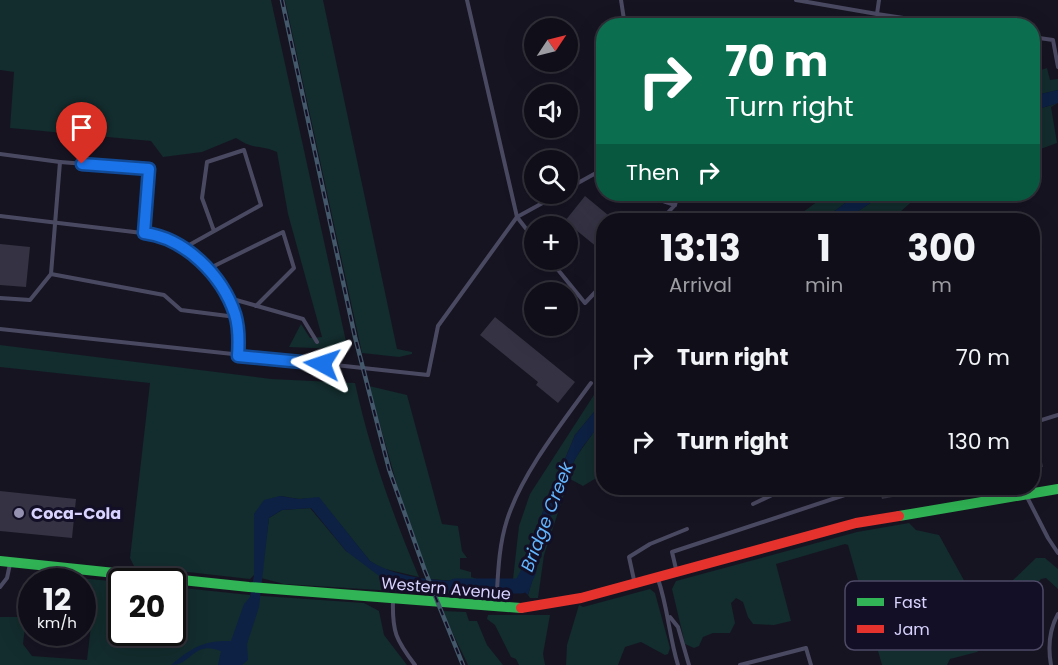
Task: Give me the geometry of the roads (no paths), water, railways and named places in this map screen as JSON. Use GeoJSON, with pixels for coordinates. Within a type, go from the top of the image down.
{"type":"FeatureCollection","features":[{"type":"Feature","properties":{"kind":"street","name":"Western Avenue"},"geometry":{"type":"LineString","coordinates":[[1040,492],[1058,489]]}},
{"type":"Feature","properties":{"kind":"street","name":"Western Avenue"},"geometry":{"type":"LineString","coordinates":[[5,561],[249,587],[496,608],[535,608],[677,573],[856,523],[1020,495]]}},
{"type":"Feature","properties":{"kind":"lane"},"geometry":{"type":"LineString","coordinates":[[467,0],[517,217],[524,226]]}},
{"type":"Feature","properties":{"kind":"lane"},"geometry":{"type":"LineString","coordinates":[[621,0],[624,18]]}},
{"type":"Feature","properties":{"kind":"lane"},"geometry":{"type":"LineString","coordinates":[[796,0],[903,18]]}},
{"type":"Feature","properties":{"kind":"lane"},"geometry":{"type":"LineString","coordinates":[[877,14],[879,0]]}},
{"type":"Feature","properties":{"kind":"lane"},"geometry":{"type":"LineString","coordinates":[[1040,38],[1053,40],[1058,67]]}},
{"type":"Feature","properties":{"kind":"lane"},"geometry":{"type":"LineString","coordinates":[[182,249],[261,205],[244,150],[207,162],[202,198],[214,231]]}},
{"type":"Feature","properties":{"kind":"lane"},"geometry":{"type":"LineString","coordinates":[[0,154],[60,162],[149,169],[144,233]]}},
{"type":"Feature","properties":{"kind":"lane"},"geometry":{"type":"LineString","coordinates":[[0,298],[30,300],[51,274],[60,162]]}},
{"type":"Feature","properties":{"kind":"lane"},"geometry":{"type":"LineString","coordinates":[[578,183],[596,173]]}},
{"type":"Feature","properties":{"kind":"lane"},"geometry":{"type":"LineString","coordinates":[[663,201],[675,205]]}},
{"type":"Feature","properties":{"kind":"lane"},"geometry":{"type":"LineString","coordinates":[[668,213],[676,201]]}},
{"type":"Feature","properties":{"kind":"lane"},"geometry":{"type":"LineString","coordinates":[[0,329],[428,375],[438,326],[517,217],[541,204]]}},
{"type":"Feature","properties":{"kind":"lane"},"geometry":{"type":"LineString","coordinates":[[0,216],[159,235],[201,260],[229,298],[236,317],[238,356]]}},
{"type":"Feature","properties":{"kind":"lane"},"geometry":{"type":"LineString","coordinates":[[208,270],[283,232],[294,268],[256,306]]}},
{"type":"Feature","properties":{"kind":"lane"},"geometry":{"type":"LineString","coordinates":[[558,270],[585,303],[596,291]]}},
{"type":"Feature","properties":{"kind":"lane"},"geometry":{"type":"LineString","coordinates":[[51,274],[164,295],[181,310],[236,317]]}},
{"type":"Feature","properties":{"kind":"lane"},"geometry":{"type":"LineString","coordinates":[[229,298],[303,319],[317,342]]}},
{"type":"Feature","properties":{"kind":"lane"},"geometry":{"type":"LineString","coordinates":[[496,608],[502,536],[515,500],[552,439],[591,383]]}},
{"type":"Feature","properties":{"kind":"lane"},"geometry":{"type":"LineString","coordinates":[[1040,421],[1058,415]]}},
{"type":"Feature","properties":{"kind":"lane"},"geometry":{"type":"LineString","coordinates":[[753,504],[773,495]]}},
{"type":"Feature","properties":{"kind":"lane"},"geometry":{"type":"LineString","coordinates":[[677,573],[672,552],[845,495]]}},
{"type":"Feature","properties":{"kind":"lane"},"geometry":{"type":"LineString","coordinates":[[1026,495],[1047,538],[1058,553]]}},
{"type":"Feature","properties":{"kind":"lane"},"geometry":{"type":"LineString","coordinates":[[635,584],[629,557],[650,544],[687,529]]}},
{"type":"Feature","properties":{"kind":"lane"},"geometry":{"type":"LineString","coordinates":[[0,587],[8,578],[5,561]]}},
{"type":"Feature","properties":{"kind":"lane"},"geometry":{"type":"LineString","coordinates":[[658,578],[669,616],[668,631],[678,665]]}},
{"type":"Feature","properties":{"kind":"lane"},"geometry":{"type":"LineString","coordinates":[[393,599],[392,626],[401,648],[415,665]]}},
{"type":"Feature","properties":{"kind":"lane"},"geometry":{"type":"LineString","coordinates":[[1051,665],[1049,648],[1051,632],[1058,615]]}},
{"type":"Feature","properties":{"kind":"lane"},"geometry":{"type":"LineString","coordinates":[[669,616],[678,627],[689,665]]}},
{"type":"Feature","properties":{"kind":"lane"},"geometry":{"type":"LineString","coordinates":[[740,665],[806,648],[811,665]]}},
{"type":"Feature","properties":{"kind":"water"},"geometry":{"type":"Polygon","coordinates":[[[1058,90],[1058,103],[1040,109],[1040,94],[1058,90]]]}},
{"type":"Feature","properties":{"kind":"water"},"geometry":{"type":"Polygon","coordinates":[[[848,201],[874,201],[856,213],[832,213],[848,201]]]}},
{"type":"Feature","properties":{"kind":"water"},"geometry":{"type":"Polygon","coordinates":[[[596,410],[596,428],[576,458],[560,491],[528,595],[517,585],[530,543],[575,435],[596,410]]]}},
{"type":"Feature","properties":{"kind":"water"},"geometry":{"type":"Polygon","coordinates":[[[280,496],[299,499],[319,497],[370,561],[382,568],[409,576],[481,583],[468,592],[414,587],[382,578],[346,551],[311,508],[282,510],[269,518],[259,607],[247,644],[248,660],[242,665],[218,665],[221,651],[212,648],[198,651],[184,661],[171,665],[198,646],[231,641],[244,604],[250,597],[254,575],[254,514],[264,500],[280,496]]]}},
{"type":"Feature","properties":{"kind":"waterway","name":"Bridge Creek"},"geometry":{"type":"LineString","coordinates":[[455,586],[521,586],[529,571]]}},
{"type":"Feature","properties":{"kind":"railway"},"geometry":{"type":"LineString","coordinates":[[282,0],[355,337],[389,469],[425,571],[463,665]]}},
{"type":"Feature","properties":{"kind":"place","name":"Coca-Cola"},"geometry":{"type":"Point","coordinates":[19,513]}}]}
